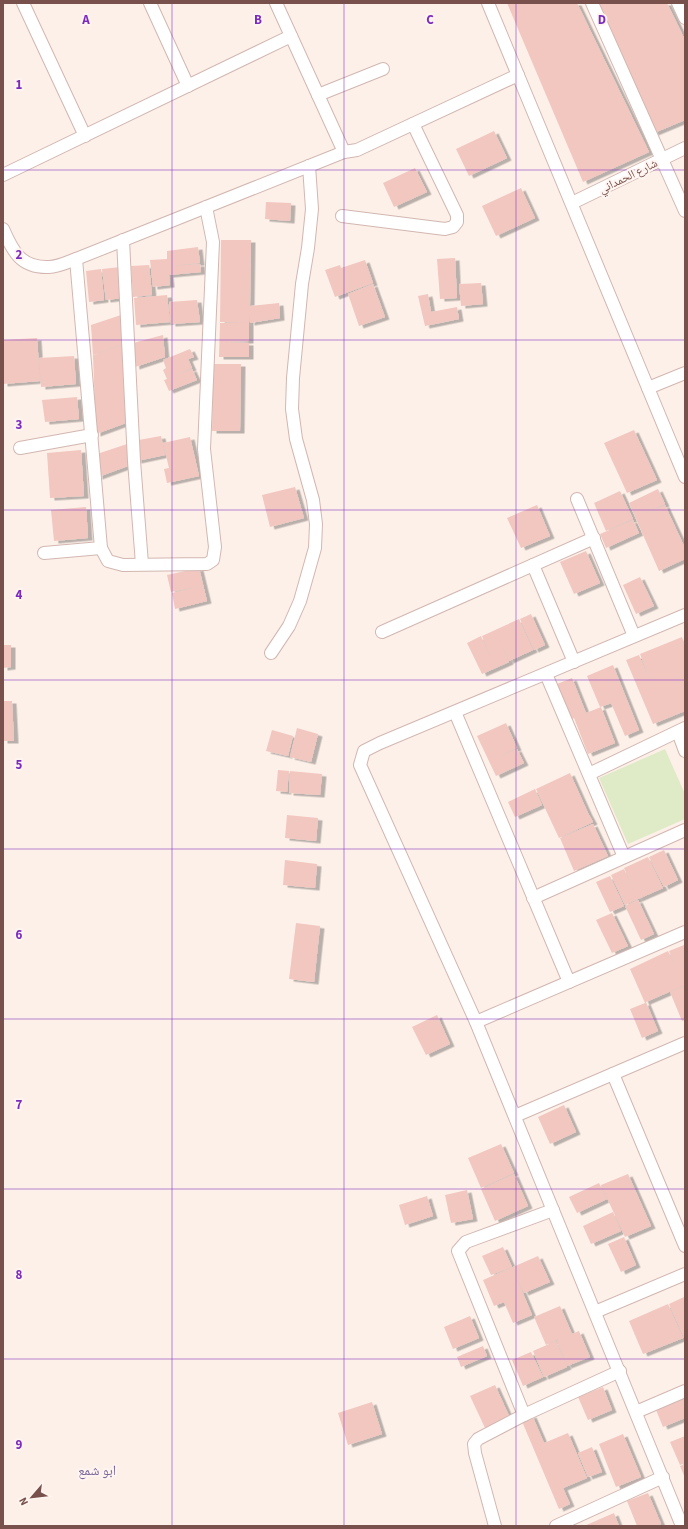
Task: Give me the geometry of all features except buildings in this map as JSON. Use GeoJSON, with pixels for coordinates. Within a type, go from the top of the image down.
{"type":"FeatureCollection","features":[{"type":"Feature","properties":{"kind":"street"},"geometry":{"type":"LineString","coordinates":[[23,3],[85,136]]}},
{"type":"Feature","properties":{"kind":"street"},"geometry":{"type":"LineString","coordinates":[[150,3],[188,86]]}},
{"type":"Feature","properties":{"kind":"street"},"geometry":{"type":"LineString","coordinates":[[276,3],[344,152]]}},
{"type":"Feature","properties":{"kind":"street"},"geometry":{"type":"LineString","coordinates":[[488,3],[685,477]]}},
{"type":"Feature","properties":{"kind":"street"},"geometry":{"type":"LineString","coordinates":[[592,3],[685,211]]}},
{"type":"Feature","properties":{"kind":"street"},"geometry":{"type":"LineString","coordinates":[[681,4],[685,18]]}},
{"type":"Feature","properties":{"kind":"street"},"geometry":{"type":"LineString","coordinates":[[3,175],[291,36]]}},
{"type":"Feature","properties":{"kind":"street"},"geometry":{"type":"LineString","coordinates":[[318,95],[383,69]]}},
{"type":"Feature","properties":{"kind":"street"},"geometry":{"type":"LineString","coordinates":[[3,229],[13,250],[21,259],[32,266],[50,267],[76,259],[344,152],[357,150],[518,75]]}},
{"type":"Feature","properties":{"kind":"street"},"geometry":{"type":"LineString","coordinates":[[342,216],[445,228],[453,227],[457,222],[457,215],[413,124]]}},
{"type":"Feature","properties":{"kind":"street","name":"شارع الحمداني"},"geometry":{"type":"LineString","coordinates":[[572,203],[685,148]]}},
{"type":"Feature","properties":{"kind":"street"},"geometry":{"type":"LineString","coordinates":[[271,653],[289,626],[300,601],[315,548],[316,524],[313,500],[296,439],[292,409],[292,378],[312,209],[309,166]]}},
{"type":"Feature","properties":{"kind":"street"},"geometry":{"type":"LineString","coordinates":[[76,259],[102,548],[108,561],[123,565],[207,564],[213,560],[215,546],[204,449],[213,242],[206,207]]}},
{"type":"Feature","properties":{"kind":"street"},"geometry":{"type":"LineString","coordinates":[[123,240],[134,461],[142,564]]}},
{"type":"Feature","properties":{"kind":"street"},"geometry":{"type":"LineString","coordinates":[[648,388],[685,373]]}},
{"type":"Feature","properties":{"kind":"street"},"geometry":{"type":"LineString","coordinates":[[20,448],[92,434]]}},
{"type":"Feature","properties":{"kind":"street"},"geometry":{"type":"LineString","coordinates":[[577,499],[634,636]]}},
{"type":"Feature","properties":{"kind":"street"},"geometry":{"type":"LineString","coordinates":[[382,632],[594,538]]}},
{"type":"Feature","properties":{"kind":"street"},"geometry":{"type":"LineString","coordinates":[[44,552],[102,548]]}},
{"type":"Feature","properties":{"kind":"street"},"geometry":{"type":"LineString","coordinates":[[533,565],[574,662]]}},
{"type":"Feature","properties":{"kind":"street"},"geometry":{"type":"LineString","coordinates":[[682,1526],[620,1371],[476,1022],[360,765],[364,751],[685,615]]}},
{"type":"Feature","properties":{"kind":"street"},"geometry":{"type":"LineString","coordinates":[[546,674],[624,857]]}},
{"type":"Feature","properties":{"kind":"street"},"geometry":{"type":"LineString","coordinates":[[455,712],[569,982]]}},
{"type":"Feature","properties":{"kind":"street"},"geometry":{"type":"LineString","coordinates":[[589,774],[681,730],[685,751]]}},
{"type":"Feature","properties":{"kind":"street"},"geometry":{"type":"LineString","coordinates":[[533,898],[685,830]]}},
{"type":"Feature","properties":{"kind":"street"},"geometry":{"type":"LineString","coordinates":[[476,1022],[685,932]]}},
{"type":"Feature","properties":{"kind":"street"},"geometry":{"type":"LineString","coordinates":[[515,1116],[685,1043]]}},
{"type":"Feature","properties":{"kind":"street"},"geometry":{"type":"LineString","coordinates":[[613,1074],[685,1246]]}},
{"type":"Feature","properties":{"kind":"street"},"geometry":{"type":"LineString","coordinates":[[524,1415],[458,1251],[466,1242],[553,1210]]}},
{"type":"Feature","properties":{"kind":"street"},"geometry":{"type":"LineString","coordinates":[[595,1312],[685,1274]]}},
{"type":"Feature","properties":{"kind":"street"},"geometry":{"type":"LineString","coordinates":[[495,1526],[475,1453],[474,1444],[478,1439],[524,1415],[620,1371]]}},
{"type":"Feature","properties":{"kind":"street"},"geometry":{"type":"LineString","coordinates":[[636,1412],[685,1391]]}},
{"type":"Feature","properties":{"kind":"street"},"geometry":{"type":"LineString","coordinates":[[564,1525],[663,1477]]}},
{"type":"Feature","properties":{"kind":"green space"},"geometry":{"type":"Polygon","coordinates":[[[665,749],[685,794],[685,819],[628,844],[599,778],[665,749]]]}},
{"type":"Feature","properties":{"kind":"district","name":"ابو شمع"},"geometry":{"type":"Point","coordinates":[97,1470]}}]}
